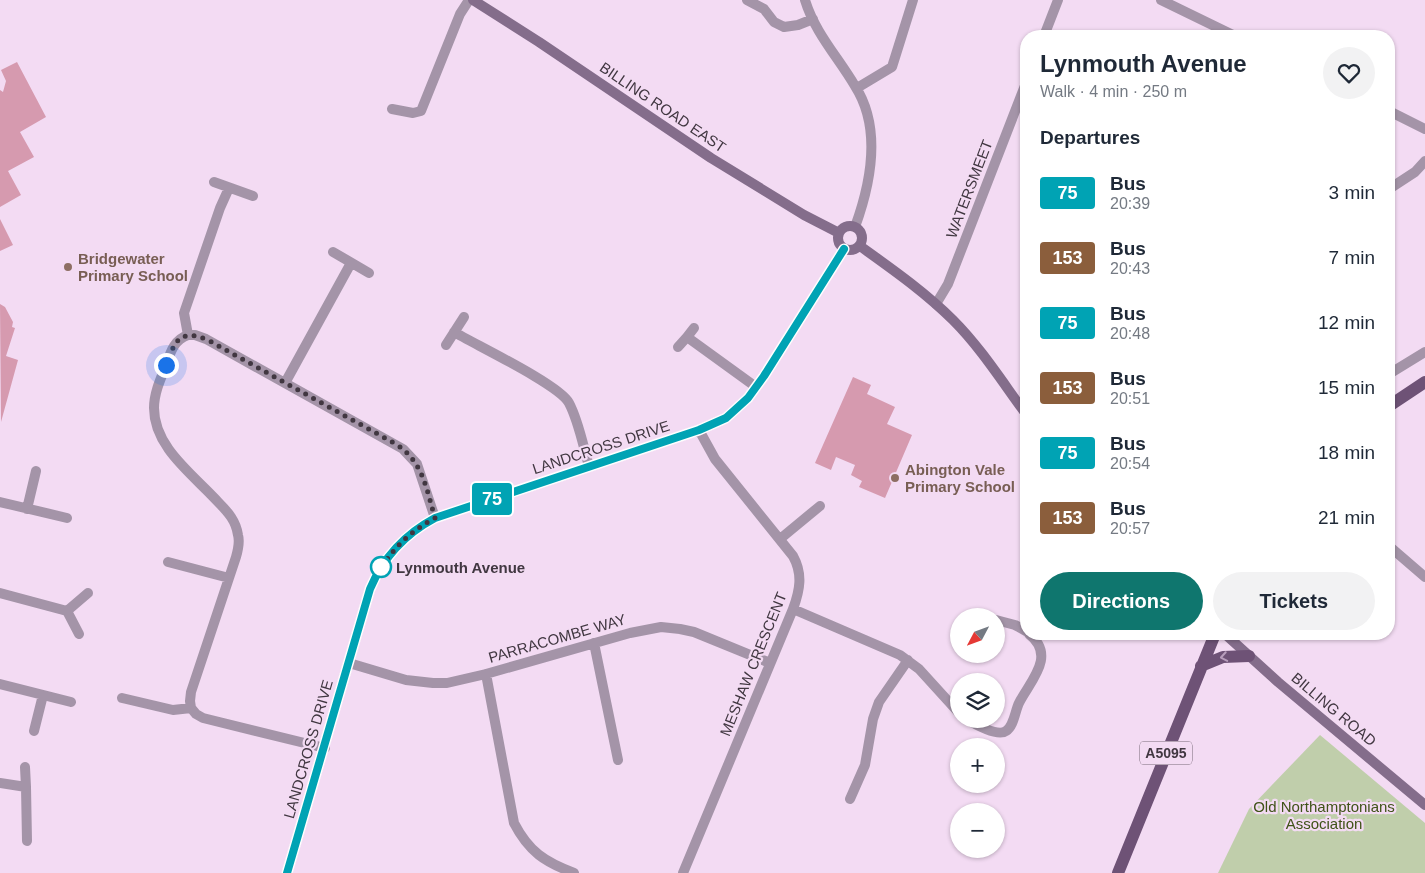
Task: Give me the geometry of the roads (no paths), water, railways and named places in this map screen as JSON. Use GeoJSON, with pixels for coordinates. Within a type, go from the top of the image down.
{"type":"FeatureCollection","features":[{"type":"Feature","properties":{"kind":"main road"},"geometry":{"type":"LineString","coordinates":[[1395,402],[1425,382]]}},
{"type":"Feature","properties":{"kind":"main road","name":"A5095"},"geometry":{"type":"LineString","coordinates":[[1118,873],[1212,640]]}},
{"type":"Feature","properties":{"kind":"main road"},"geometry":{"type":"LineString","coordinates":[[1201,666],[1223,657],[1249,656]]}},
{"type":"Feature","properties":{"kind":"street"},"geometry":{"type":"LineString","coordinates":[[392,109],[413,113],[421,111],[460,14],[469,0]]}},
{"type":"Feature","properties":{"kind":"street","name":"BILLING ROAD EAST"},"geometry":{"type":"LineString","coordinates":[[473,0],[539,42],[711,158],[804,215],[839,233]]}},
{"type":"Feature","properties":{"kind":"street"},"geometry":{"type":"LineString","coordinates":[[747,0],[764,9],[774,22],[784,27],[798,25],[813,19]]}},
{"type":"Feature","properties":{"kind":"street"},"geometry":{"type":"LineString","coordinates":[[805,0],[829,49],[857,88],[867,112],[872,146],[867,183],[856,227]]}},
{"type":"Feature","properties":{"kind":"street"},"geometry":{"type":"LineString","coordinates":[[857,88],[892,67],[913,0]]}},
{"type":"Feature","properties":{"kind":"street"},"geometry":{"type":"LineString","coordinates":[[1046,30],[1058,0]]}},
{"type":"Feature","properties":{"kind":"street"},"geometry":{"type":"LineString","coordinates":[[1161,0],[1224,30]]}},
{"type":"Feature","properties":{"kind":"street","name":"WATERSMEET"},"geometry":{"type":"LineString","coordinates":[[936,304],[948,284],[1020,106]]}},
{"type":"Feature","properties":{"kind":"street"},"geometry":{"type":"LineString","coordinates":[[1395,114],[1425,129]]}},
{"type":"Feature","properties":{"kind":"street"},"geometry":{"type":"LineString","coordinates":[[1395,185],[1415,172],[1425,161]]}},
{"type":"Feature","properties":{"kind":"street"},"geometry":{"type":"LineString","coordinates":[[214,182],[253,196]]}},
{"type":"Feature","properties":{"kind":"street"},"geometry":{"type":"LineString","coordinates":[[188,335],[184,313],[220,208],[229,188]]}},
{"type":"Feature","properties":{"kind":"street"},"geometry":{"type":"LineString","coordinates":[[849,226],[856,227],[861,232],[860,246],[850,251],[844,249],[838,239],[839,233],[843,228],[849,226]]}},
{"type":"Feature","properties":{"kind":"street"},"geometry":{"type":"LineString","coordinates":[[860,246],[936,304],[970,339],[1020,406]]}},
{"type":"Feature","properties":{"kind":"street","name":"LANDCROSS DRIVE"},"geometry":{"type":"LineString","coordinates":[[287,873],[370,589],[379,571],[401,541],[413,531],[435,518],[699,430],[726,418],[743,403],[756,387],[844,249]]}},
{"type":"Feature","properties":{"kind":"street"},"geometry":{"type":"LineString","coordinates":[[333,252],[369,273]]}},
{"type":"Feature","properties":{"kind":"street"},"geometry":{"type":"LineString","coordinates":[[285,383],[351,263]]}},
{"type":"Feature","properties":{"kind":"street"},"geometry":{"type":"LineString","coordinates":[[446,345],[464,317]]}},
{"type":"Feature","properties":{"kind":"street"},"geometry":{"type":"LineString","coordinates":[[678,347],[694,328]]}},
{"type":"Feature","properties":{"kind":"street"},"geometry":{"type":"LineString","coordinates":[[454,332],[546,383],[564,396],[569,402],[574,415],[589,466]]}},
{"type":"Feature","properties":{"kind":"street"},"geometry":{"type":"LineString","coordinates":[[325,748],[203,718],[191,708],[192,692],[236,557],[239,536],[236,526],[227,512],[166,447],[158,434],[154,406],[156,393],[176,341],[188,335],[195,335],[206,339],[394,443],[411,455],[417,464],[435,518]]}},
{"type":"Feature","properties":{"kind":"street"},"geometry":{"type":"LineString","coordinates":[[687,337],[756,387]]}},
{"type":"Feature","properties":{"kind":"street"},"geometry":{"type":"LineString","coordinates":[[1395,370],[1425,352]]}},
{"type":"Feature","properties":{"kind":"street","name":"MESHAW CRESCENT"},"geometry":{"type":"LineString","coordinates":[[683,873],[793,609],[800,585],[799,570],[793,556],[715,459],[699,430]]}},
{"type":"Feature","properties":{"kind":"street"},"geometry":{"type":"LineString","coordinates":[[27,509],[36,471]]}},
{"type":"Feature","properties":{"kind":"street"},"geometry":{"type":"LineString","coordinates":[[0,502],[67,518]]}},
{"type":"Feature","properties":{"kind":"street"},"geometry":{"type":"LineString","coordinates":[[780,539],[820,506]]}},
{"type":"Feature","properties":{"kind":"street"},"geometry":{"type":"LineString","coordinates":[[1395,551],[1425,577]]}},
{"type":"Feature","properties":{"kind":"street"},"geometry":{"type":"LineString","coordinates":[[168,562],[229,578]]}},
{"type":"Feature","properties":{"kind":"street"},"geometry":{"type":"LineString","coordinates":[[0,593],[67,611],[78,634]]}},
{"type":"Feature","properties":{"kind":"street"},"geometry":{"type":"LineString","coordinates":[[67,611],[88,593]]}},
{"type":"Feature","properties":{"kind":"street"},"geometry":{"type":"LineString","coordinates":[[793,609],[892,650],[908,660],[950,704]]}},
{"type":"Feature","properties":{"kind":"street"},"geometry":{"type":"LineString","coordinates":[[1005,622],[1020,628]]}},
{"type":"Feature","properties":{"kind":"street","name":"PARRACOMBE WAY"},"geometry":{"type":"LineString","coordinates":[[349,663],[406,680],[447,683],[486,674],[638,630],[661,627],[694,632],[770,663]]}},
{"type":"Feature","properties":{"kind":"street"},"geometry":{"type":"LineString","coordinates":[[985,728],[1000,733],[1006,731],[1011,725],[1019,704],[1038,673],[1041,654],[1035,640]]}},
{"type":"Feature","properties":{"kind":"street","name":"BILLING ROAD"},"geometry":{"type":"LineString","coordinates":[[1232,640],[1425,805]]}},
{"type":"Feature","properties":{"kind":"street"},"geometry":{"type":"LineString","coordinates":[[594,644],[618,760]]}},
{"type":"Feature","properties":{"kind":"street"},"geometry":{"type":"LineString","coordinates":[[850,799],[865,765],[873,719],[879,702],[908,660]]}},
{"type":"Feature","properties":{"kind":"street"},"geometry":{"type":"LineString","coordinates":[[486,674],[514,823],[532,850],[557,866],[574,873]]}},
{"type":"Feature","properties":{"kind":"street"},"geometry":{"type":"LineString","coordinates":[[0,684],[71,702]]}},
{"type":"Feature","properties":{"kind":"street"},"geometry":{"type":"LineString","coordinates":[[34,731],[43,695]]}},
{"type":"Feature","properties":{"kind":"street"},"geometry":{"type":"LineString","coordinates":[[122,698],[172,710],[191,708]]}},
{"type":"Feature","properties":{"kind":"street"},"geometry":{"type":"LineString","coordinates":[[26,767],[27,841]]}},
{"type":"Feature","properties":{"kind":"street"},"geometry":{"type":"LineString","coordinates":[[0,783],[26,787]]}},
{"type":"Feature","properties":{"kind":"place","name":"Bridgewater Primary School"},"geometry":{"type":"Point","coordinates":[68,267]}},
{"type":"Feature","properties":{"kind":"place","name":"Abington Vale Primary School"},"geometry":{"type":"Point","coordinates":[895,478]}},
{"type":"Feature","properties":{"kind":"place","name":"Lynmouth Avenue"},"geometry":{"type":"Point","coordinates":[381,567]}},
{"type":"Feature","properties":{"kind":"park label","name":"Old Northamptonians Association"},"geometry":{"type":"Point","coordinates":[1324,814]}}]}
